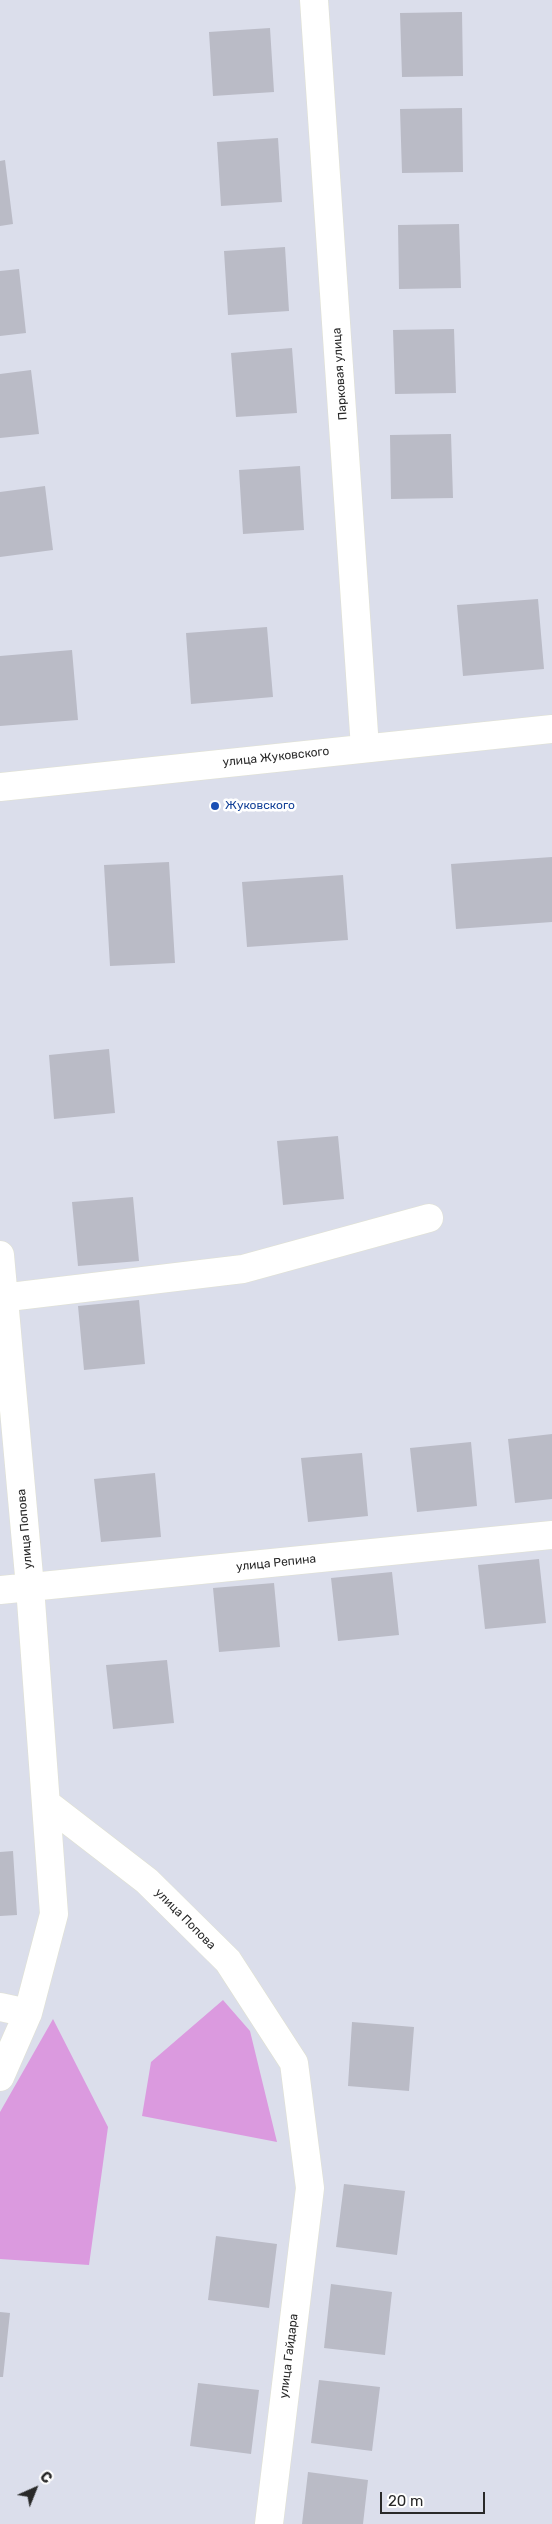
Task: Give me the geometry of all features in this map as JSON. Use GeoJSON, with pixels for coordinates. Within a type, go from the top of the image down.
{"type":"FeatureCollection","features":[{"type":"Feature","properties":{"kind":"street","name":"Парковая улица"},"geometry":{"type":"LineString","coordinates":[[314,0],[365,748]]}},
{"type":"Feature","properties":{"kind":"street","name":"улица Жуковского"},"geometry":{"type":"LineString","coordinates":[[0,787],[552,729]]}},
{"type":"Feature","properties":{"kind":"street"},"geometry":{"type":"LineString","coordinates":[[2,1298],[243,1269],[429,1218]]}},
{"type":"Feature","properties":{"kind":"street","name":"улица Попова"},"geometry":{"type":"LineString","coordinates":[[0,1255],[2,1298],[30,1587],[54,1914],[28,2013],[0,2077]]}},
{"type":"Feature","properties":{"kind":"street","name":"улица Репина"},"geometry":{"type":"LineString","coordinates":[[0,1590],[552,1535]]}},
{"type":"Feature","properties":{"kind":"street","name":"улица Попова"},"geometry":{"type":"LineString","coordinates":[[46,1803],[148,1881],[228,1961],[294,2063]]}},
{"type":"Feature","properties":{"kind":"street"},"geometry":{"type":"LineString","coordinates":[[0,2006],[28,2013]]}},
{"type":"Feature","properties":{"kind":"street","name":"улица Гайдара"},"geometry":{"type":"LineString","coordinates":[[270,2524],[310,2188],[294,2063]]}},
{"type":"Feature","properties":{"kind":"shaded area"},"geometry":{"type":"Polygon","coordinates":[[[223,2000],[250,2031],[277,2142],[142,2116],[151,2062],[223,2000]]]}},
{"type":"Feature","properties":{"kind":"shaded area"},"geometry":{"type":"Polygon","coordinates":[[[53,2019],[108,2127],[89,2265],[0,2259],[0,2112],[53,2019]]]}},
{"type":"Feature","properties":{"kind":"building"},"geometry":{"type":"Polygon","coordinates":[[[462,12],[463,76],[402,77],[400,13],[462,12]]]}},
{"type":"Feature","properties":{"kind":"building"},"geometry":{"type":"Polygon","coordinates":[[[270,28],[274,92],[213,96],[209,32],[270,28]]]}},
{"type":"Feature","properties":{"kind":"building"},"geometry":{"type":"Polygon","coordinates":[[[462,108],[463,172],[402,173],[400,109],[462,108]]]}},
{"type":"Feature","properties":{"kind":"building"},"geometry":{"type":"Polygon","coordinates":[[[278,138],[282,202],[221,206],[217,142],[278,138]]]}},
{"type":"Feature","properties":{"kind":"building"},"geometry":{"type":"Polygon","coordinates":[[[5,160],[13,224],[0,226],[0,161],[5,160]]]}},
{"type":"Feature","properties":{"kind":"building"},"geometry":{"type":"Polygon","coordinates":[[[459,224],[461,288],[399,289],[398,225],[459,224]]]}},
{"type":"Feature","properties":{"kind":"building"},"geometry":{"type":"Polygon","coordinates":[[[285,247],[289,311],[228,315],[224,251],[285,247]]]}},
{"type":"Feature","properties":{"kind":"building"},"geometry":{"type":"Polygon","coordinates":[[[19,269],[26,333],[0,336],[0,271],[19,269]]]}},
{"type":"Feature","properties":{"kind":"building"},"geometry":{"type":"Polygon","coordinates":[[[454,329],[456,393],[395,394],[393,330],[454,329]]]}},
{"type":"Feature","properties":{"kind":"building"},"geometry":{"type":"Polygon","coordinates":[[[292,348],[297,413],[236,417],[231,353],[292,348]]]}},
{"type":"Feature","properties":{"kind":"building"},"geometry":{"type":"Polygon","coordinates":[[[31,370],[39,434],[0,438],[0,374],[31,370]]]}},
{"type":"Feature","properties":{"kind":"building"},"geometry":{"type":"Polygon","coordinates":[[[451,434],[453,498],[391,499],[390,435],[451,434]]]}},
{"type":"Feature","properties":{"kind":"building"},"geometry":{"type":"Polygon","coordinates":[[[300,466],[304,530],[243,534],[239,470],[300,466]]]}},
{"type":"Feature","properties":{"kind":"building"},"geometry":{"type":"Polygon","coordinates":[[[45,486],[53,550],[0,557],[0,492],[45,486]]]}},
{"type":"Feature","properties":{"kind":"building"},"geometry":{"type":"Polygon","coordinates":[[[538,599],[544,669],[463,676],[457,605],[538,599]]]}},
{"type":"Feature","properties":{"kind":"building"},"geometry":{"type":"Polygon","coordinates":[[[267,627],[273,697],[191,704],[186,633],[267,627]]]}},
{"type":"Feature","properties":{"kind":"building"},"geometry":{"type":"Polygon","coordinates":[[[72,650],[78,720],[0,726],[0,656],[72,650]]]}},
{"type":"Feature","properties":{"kind":"building"},"geometry":{"type":"Polygon","coordinates":[[[552,857],[552,922],[456,929],[451,864],[552,857]]]}},
{"type":"Feature","properties":{"kind":"building"},"geometry":{"type":"Polygon","coordinates":[[[169,862],[175,963],[110,966],[104,865],[169,862]]]}},
{"type":"Feature","properties":{"kind":"building"},"geometry":{"type":"Polygon","coordinates":[[[343,875],[348,940],[247,947],[242,882],[343,875]]]}},
{"type":"Feature","properties":{"kind":"building"},"geometry":{"type":"Polygon","coordinates":[[[109,1049],[115,1113],[54,1119],[49,1055],[109,1049]]]}},
{"type":"Feature","properties":{"kind":"building"},"geometry":{"type":"Polygon","coordinates":[[[338,1136],[344,1199],[283,1205],[277,1141],[338,1136]]]}},
{"type":"Feature","properties":{"kind":"building"},"geometry":{"type":"Polygon","coordinates":[[[133,1197],[139,1261],[78,1266],[72,1202],[133,1197]]]}},
{"type":"Feature","properties":{"kind":"building"},"geometry":{"type":"Polygon","coordinates":[[[139,1300],[145,1364],[84,1370],[78,1306],[139,1300]]]}},
{"type":"Feature","properties":{"kind":"building"},"geometry":{"type":"Polygon","coordinates":[[[552,1434],[552,1499],[515,1503],[508,1439],[552,1434]]]}},
{"type":"Feature","properties":{"kind":"building"},"geometry":{"type":"Polygon","coordinates":[[[471,1442],[477,1506],[417,1512],[410,1448],[471,1442]]]}},
{"type":"Feature","properties":{"kind":"building"},"geometry":{"type":"Polygon","coordinates":[[[362,1453],[368,1516],[308,1522],[301,1458],[362,1453]]]}},
{"type":"Feature","properties":{"kind":"building"},"geometry":{"type":"Polygon","coordinates":[[[155,1473],[161,1537],[101,1542],[94,1479],[155,1473]]]}},
{"type":"Feature","properties":{"kind":"building"},"geometry":{"type":"Polygon","coordinates":[[[539,1559],[546,1623],[485,1629],[478,1565],[539,1559]]]}},
{"type":"Feature","properties":{"kind":"building"},"geometry":{"type":"Polygon","coordinates":[[[392,1572],[399,1635],[338,1641],[331,1578],[392,1572]]]}},
{"type":"Feature","properties":{"kind":"building"},"geometry":{"type":"Polygon","coordinates":[[[274,1583],[280,1647],[219,1652],[213,1588],[274,1583]]]}},
{"type":"Feature","properties":{"kind":"building"},"geometry":{"type":"Polygon","coordinates":[[[167,1660],[174,1723],[113,1729],[106,1665],[167,1660]]]}},
{"type":"Feature","properties":{"kind":"building"},"geometry":{"type":"Polygon","coordinates":[[[13,1851],[17,1915],[0,1916],[0,1852],[13,1851]]]}},
{"type":"Feature","properties":{"kind":"building"},"geometry":{"type":"Polygon","coordinates":[[[352,2022],[414,2027],[409,2091],[348,2086],[352,2022]]]}},
{"type":"Feature","properties":{"kind":"building"},"geometry":{"type":"Polygon","coordinates":[[[344,2184],[405,2191],[397,2255],[336,2247],[344,2184]]]}},
{"type":"Feature","properties":{"kind":"building"},"geometry":{"type":"Polygon","coordinates":[[[216,2236],[277,2244],[269,2308],[208,2300],[216,2236]]]}},
{"type":"Feature","properties":{"kind":"building"},"geometry":{"type":"Polygon","coordinates":[[[331,2284],[392,2292],[385,2355],[324,2348],[331,2284]]]}},
{"type":"Feature","properties":{"kind":"building"},"geometry":{"type":"Polygon","coordinates":[[[0,2312],[10,2313],[3,2377],[0,2377],[0,2312]]]}},
{"type":"Feature","properties":{"kind":"building"},"geometry":{"type":"Polygon","coordinates":[[[319,2380],[380,2387],[372,2451],[311,2443],[319,2380]]]}},
{"type":"Feature","properties":{"kind":"building"},"geometry":{"type":"Polygon","coordinates":[[[198,2383],[259,2390],[251,2454],[190,2446],[198,2383]]]}},
{"type":"Feature","properties":{"kind":"building"},"geometry":{"type":"Polygon","coordinates":[[[308,2472],[368,2480],[363,2524],[302,2524],[308,2472]]]}},
{"type":"Feature","properties":{"kind":"place","name":"Жуковского"},"geometry":{"type":"Point","coordinates":[215,806]}}]}
